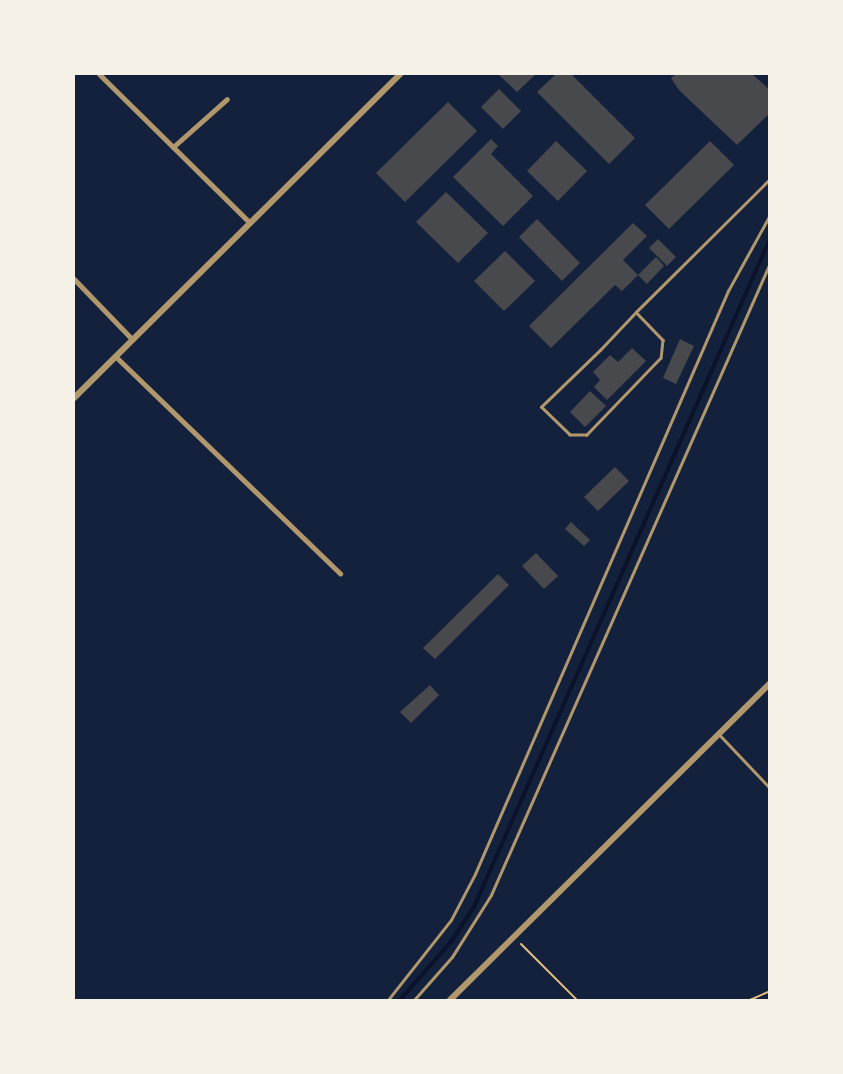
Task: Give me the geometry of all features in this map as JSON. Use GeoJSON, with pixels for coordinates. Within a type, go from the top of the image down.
{"type":"FeatureCollection","features":[{"type":"Feature","properties":{"kind":"street"},"geometry":{"type":"LineString","coordinates":[[99,74],[250,223]]}},
{"type":"Feature","properties":{"kind":"street"},"geometry":{"type":"LineString","coordinates":[[74,398],[399,74]]}},
{"type":"Feature","properties":{"kind":"street"},"geometry":{"type":"LineString","coordinates":[[173,147],[227,99]]}},
{"type":"Feature","properties":{"kind":"street"},"geometry":{"type":"LineString","coordinates":[[74,279],[132,340]]}},
{"type":"Feature","properties":{"kind":"street"},"geometry":{"type":"LineString","coordinates":[[116,356],[340,573]]}},
{"type":"Feature","properties":{"kind":"street"},"geometry":{"type":"LineString","coordinates":[[450,1000],[769,683]]}},
{"type":"Feature","properties":{"kind":"lane"},"geometry":{"type":"LineString","coordinates":[[636,312],[663,340],[661,358],[587,435],[570,435],[541,407],[636,312],[769,179]]}},
{"type":"Feature","properties":{"kind":"lane"},"geometry":{"type":"LineString","coordinates":[[388,1000],[451,920],[475,874],[728,291],[769,215]]}},
{"type":"Feature","properties":{"kind":"lane"},"geometry":{"type":"LineString","coordinates":[[414,1000],[452,957],[491,895],[769,263]]}},
{"type":"Feature","properties":{"kind":"lane"},"geometry":{"type":"LineString","coordinates":[[718,734],[769,788]]}},
{"type":"Feature","properties":{"kind":"path"},"geometry":{"type":"LineString","coordinates":[[520,943],[578,1000]]}},
{"type":"Feature","properties":{"kind":"path"},"geometry":{"type":"LineString","coordinates":[[750,1000],[769,991]]}},
{"type":"Feature","properties":{"kind":"path"},"geometry":{"type":"LineString","coordinates":[[570,1000],[573,997]]}},
{"type":"Feature","properties":{"kind":"building"},"geometry":{"type":"Polygon","coordinates":[[[498,74],[536,74],[517,92],[498,74]]]}},
{"type":"Feature","properties":{"kind":"building"},"geometry":{"type":"Polygon","coordinates":[[[556,74],[571,74],[635,138],[609,164],[537,92],[556,74]]]}},
{"type":"Feature","properties":{"kind":"building"},"geometry":{"type":"Polygon","coordinates":[[[676,74],[752,74],[770,90],[770,113],[737,145],[679,90],[671,78],[676,74]]]}},
{"type":"Feature","properties":{"kind":"building"},"geometry":{"type":"Polygon","coordinates":[[[499,89],[521,111],[503,129],[481,107],[499,89]]]}},
{"type":"Feature","properties":{"kind":"building"},"geometry":{"type":"Polygon","coordinates":[[[448,102],[477,131],[405,202],[376,173],[448,102]]]}},
{"type":"Feature","properties":{"kind":"building"},"geometry":{"type":"Polygon","coordinates":[[[491,139],[498,146],[491,154],[533,196],[503,226],[453,177],[491,139]]]}},
{"type":"Feature","properties":{"kind":"building"},"geometry":{"type":"Polygon","coordinates":[[[556,141],[587,171],[558,201],[527,171],[556,141]]]}},
{"type":"Feature","properties":{"kind":"building"},"geometry":{"type":"Polygon","coordinates":[[[710,141],[734,165],[669,229],[645,205],[710,141]]]}},
{"type":"Feature","properties":{"kind":"building"},"geometry":{"type":"Polygon","coordinates":[[[446,192],[488,233],[458,263],[416,222],[446,192]]]}},
{"type":"Feature","properties":{"kind":"building"},"geometry":{"type":"Polygon","coordinates":[[[537,219],[580,263],[562,281],[519,237],[537,219]]]}},
{"type":"Feature","properties":{"kind":"building"},"geometry":{"type":"Polygon","coordinates":[[[633,223],[647,236],[623,260],[638,275],[622,291],[615,285],[551,348],[529,326],[633,223]]]}},
{"type":"Feature","properties":{"kind":"building"},"geometry":{"type":"Polygon","coordinates":[[[658,239],[676,257],[667,266],[649,248],[658,239]]]}},
{"type":"Feature","properties":{"kind":"building"},"geometry":{"type":"Polygon","coordinates":[[[505,251],[535,281],[504,311],[474,281],[505,251]]]}},
{"type":"Feature","properties":{"kind":"building"},"geometry":{"type":"Polygon","coordinates":[[[656,257],[664,266],[647,284],[638,275],[656,257]]]}},
{"type":"Feature","properties":{"kind":"building"},"geometry":{"type":"Polygon","coordinates":[[[680,339],[694,346],[676,384],[663,378],[680,339]]]}},
{"type":"Feature","properties":{"kind":"building"},"geometry":{"type":"Polygon","coordinates":[[[632,348],[646,361],[607,400],[594,387],[600,380],[593,372],[610,355],[618,362],[632,348]]]}},
{"type":"Feature","properties":{"kind":"building"},"geometry":{"type":"Polygon","coordinates":[[[590,391],[606,406],[585,427],[570,412],[590,391]]]}},
{"type":"Feature","properties":{"kind":"building"},"geometry":{"type":"Polygon","coordinates":[[[615,467],[629,481],[598,511],[584,497],[615,467]]]}},
{"type":"Feature","properties":{"kind":"building"},"geometry":{"type":"Polygon","coordinates":[[[571,522],[590,540],[584,546],[565,529],[571,522]]]}},
{"type":"Feature","properties":{"kind":"building"},"geometry":{"type":"Polygon","coordinates":[[[536,553],[558,576],[544,589],[522,566],[536,553]]]}},
{"type":"Feature","properties":{"kind":"building"},"geometry":{"type":"Polygon","coordinates":[[[498,574],[509,585],[435,659],[423,648],[498,574]]]}},
{"type":"Feature","properties":{"kind":"building"},"geometry":{"type":"Polygon","coordinates":[[[430,685],[439,695],[411,723],[400,712],[430,685]]]}},
{"type":"Feature","properties":{"kind":"waterway"},"geometry":{"type":"LineString","coordinates":[[400,1000],[451,942],[474,907],[770,239]]}}]}
